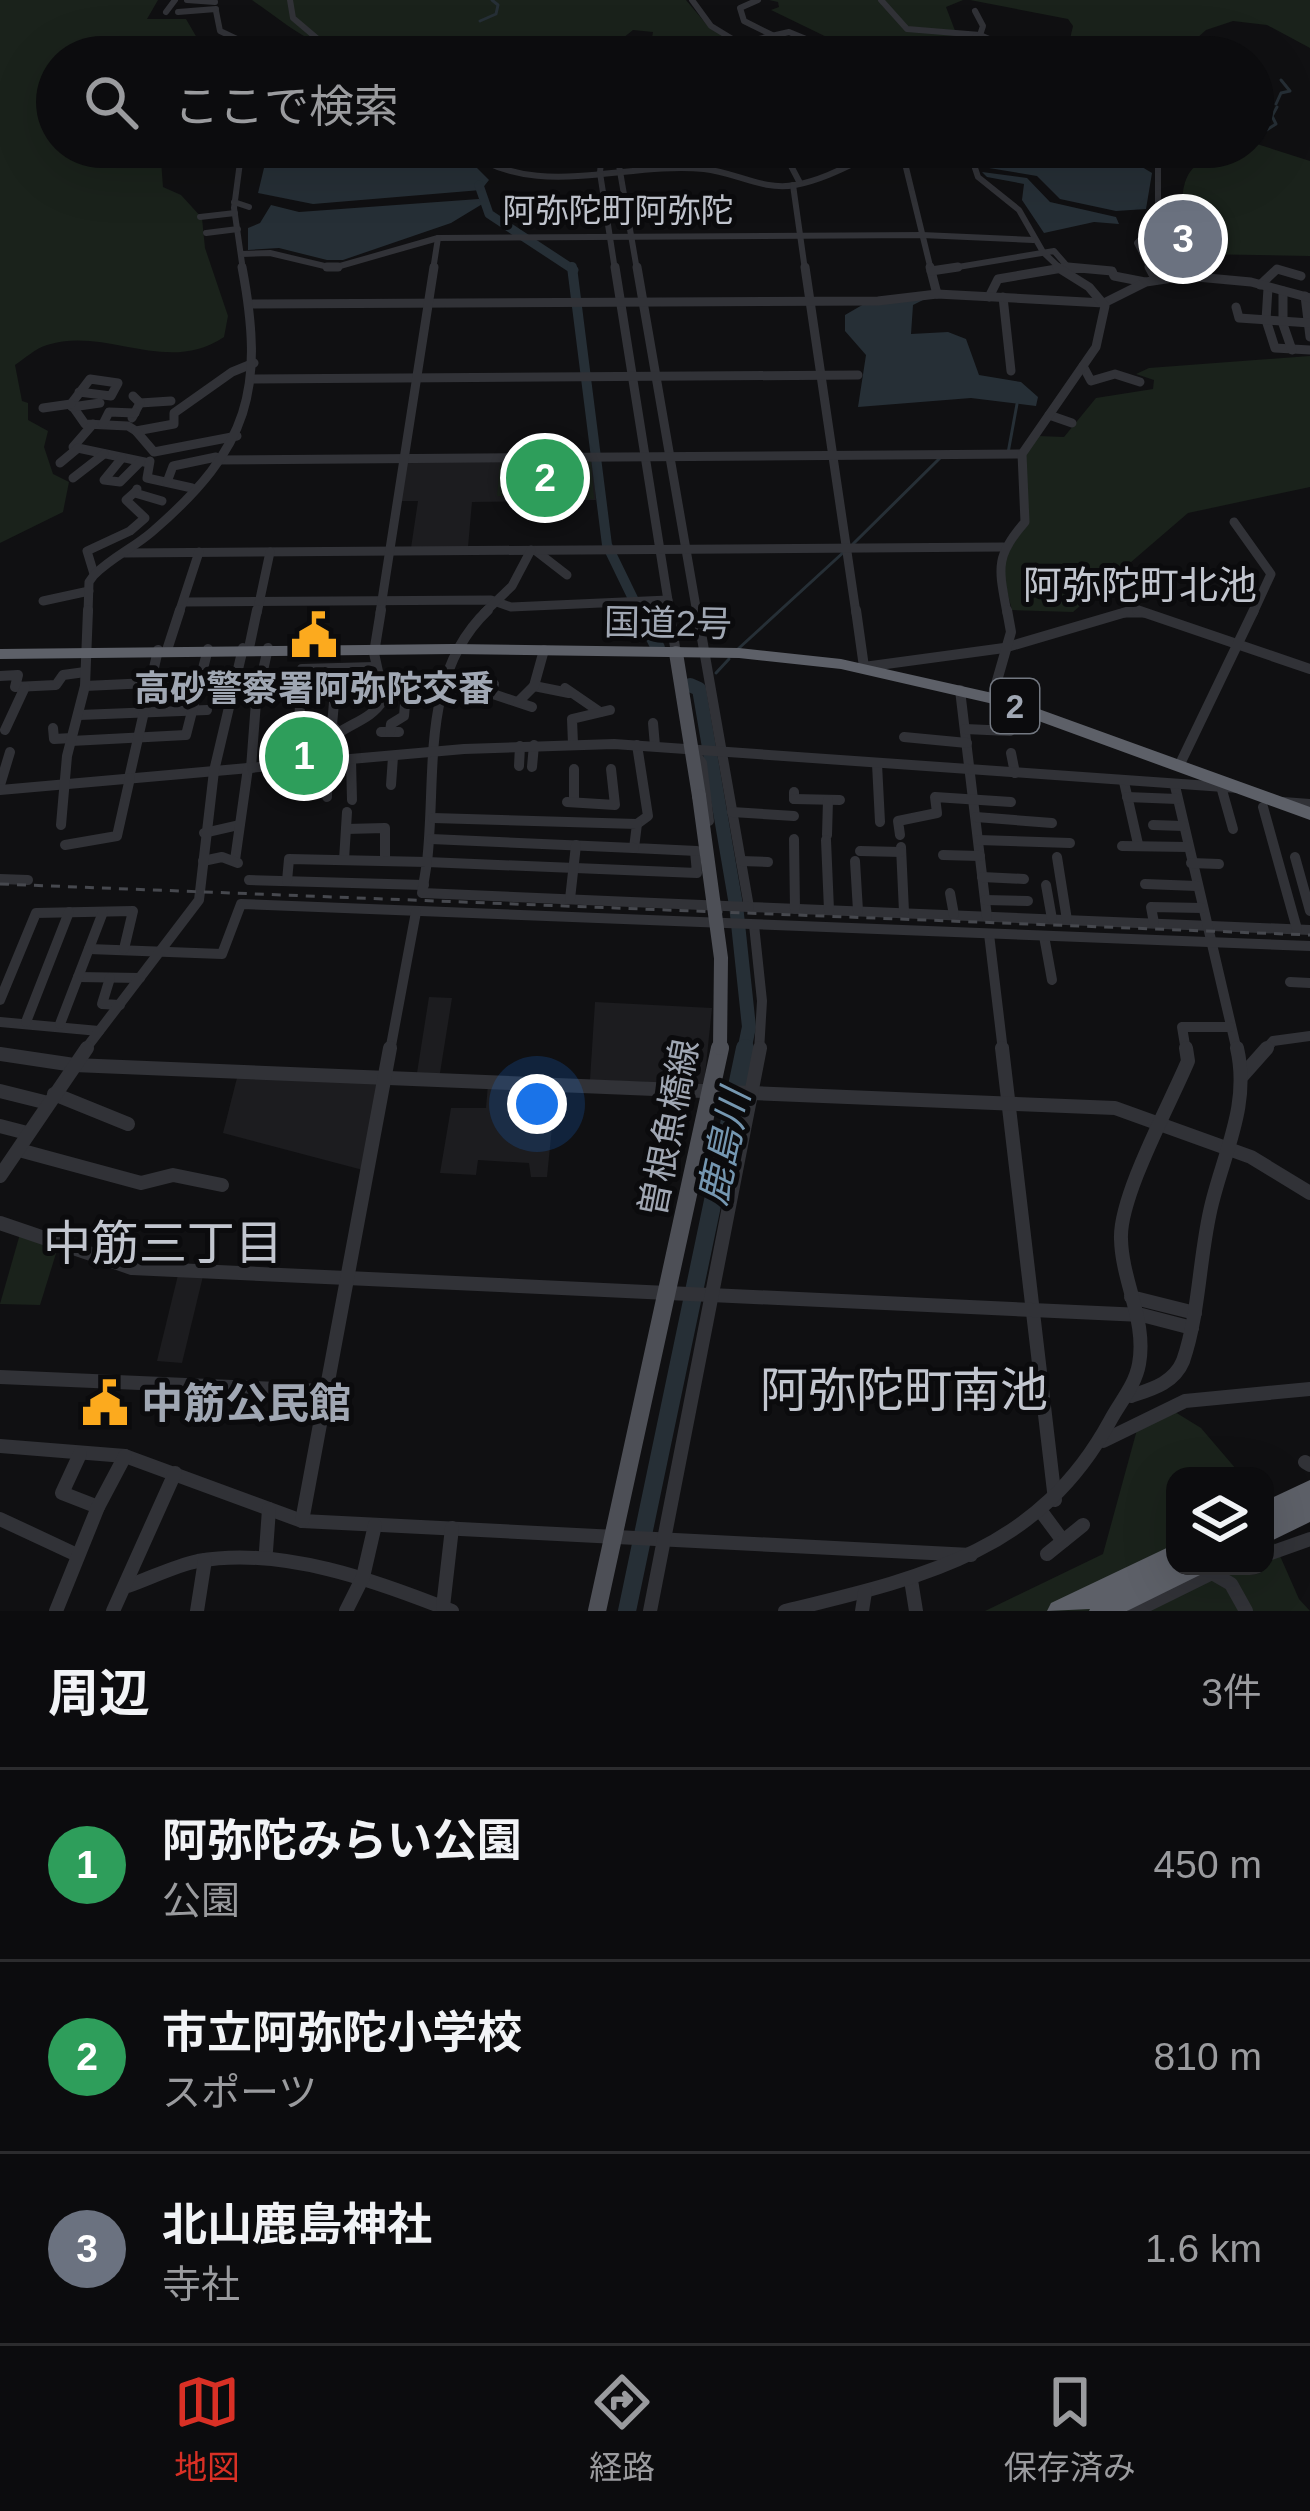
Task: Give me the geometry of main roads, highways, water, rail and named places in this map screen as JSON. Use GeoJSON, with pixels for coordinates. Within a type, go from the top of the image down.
{"type":"FeatureCollection","features":[{"type":"Feature","properties":{"kind":"highway","name":"国道2号"},"geometry":{"type":"LineString","coordinates":[[0,654],[246,648],[706,652],[865,667],[992,698],[1179,766],[1265,810],[1310,814]]}},
{"type":"Feature","properties":{"kind":"highway"},"geometry":{"type":"LineString","coordinates":[[1274,1509],[1310,1491]]}},
{"type":"Feature","properties":{"kind":"highway"},"geometry":{"type":"LineString","coordinates":[[1274,1528],[1310,1510]]}},
{"type":"Feature","properties":{"kind":"highway"},"geometry":{"type":"LineString","coordinates":[[1059,1611],[1166,1560]]}},
{"type":"Feature","properties":{"kind":"highway"},"geometry":{"type":"LineString","coordinates":[[1101,1611],[1191,1575]]}},
{"type":"Feature","properties":{"kind":"main road","name":"曽根魚橋線"},"geometry":{"type":"LineString","coordinates":[[597,1611],[623,1536],[721,1091],[721,958],[699,796],[708,752],[676,653]]}},
{"type":"Feature","properties":{"kind":"waterway"},"geometry":{"type":"LineString","coordinates":[[480,21],[496,14],[498,5],[492,0]]}},
{"type":"Feature","properties":{"kind":"waterway"},"geometry":{"type":"LineString","coordinates":[[1276,104],[1281,93],[1290,91],[1281,80]]}},
{"type":"Feature","properties":{"kind":"waterway"},"geometry":{"type":"LineString","coordinates":[[1274,112],[1277,107]]}},
{"type":"Feature","properties":{"kind":"waterway"},"geometry":{"type":"LineString","coordinates":[[1274,120],[1274,125]]}},
{"type":"Feature","properties":{"kind":"waterway","name":"鹿島川"},"geometry":{"type":"LineString","coordinates":[[479,185],[489,214],[572,269]]}},
{"type":"Feature","properties":{"kind":"waterway","name":"鹿島川"},"geometry":{"type":"LineString","coordinates":[[572,269],[607,545],[640,613]]}},
{"type":"Feature","properties":{"kind":"waterway"},"geometry":{"type":"LineString","coordinates":[[1008,453],[1017,404]]}},
{"type":"Feature","properties":{"kind":"waterway"},"geometry":{"type":"LineString","coordinates":[[853,544],[940,458]]}},
{"type":"Feature","properties":{"kind":"waterway"},"geometry":{"type":"LineString","coordinates":[[738,649],[846,550]]}},
{"type":"Feature","properties":{"kind":"waterway","name":"鹿島川"},"geometry":{"type":"LineString","coordinates":[[639,610],[658,648]]}},
{"type":"Feature","properties":{"kind":"waterway"},"geometry":{"type":"LineString","coordinates":[[716,673],[729,659]]}},
{"type":"Feature","properties":{"kind":"waterway","name":"鹿島川"},"geometry":{"type":"LineString","coordinates":[[690,685],[699,689],[736,905],[749,1027],[744,1051]]}},
{"type":"Feature","properties":{"kind":"waterway","name":"鹿島川"},"geometry":{"type":"LineString","coordinates":[[627,1611],[745,1048]]}},
{"type":"Feature","properties":{"kind":"railway"},"geometry":{"type":"LineString","coordinates":[[0,884],[1310,935]]}},
{"type":"Feature","properties":{"kind":"place","name":"北山鹿島神社"},"geometry":{"type":"Point","coordinates":[1183,239]}},
{"type":"Feature","properties":{"kind":"place","name":"市立阿弥陀小学校"},"geometry":{"type":"Point","coordinates":[545,478]}},
{"type":"Feature","properties":{"kind":"place","name":"高砂警察署阿弥陀交番"},"geometry":{"type":"Point","coordinates":[314,635]}},
{"type":"Feature","properties":{"kind":"place","name":"阿弥陀みらい公園"},"geometry":{"type":"Point","coordinates":[304,756]}},
{"type":"Feature","properties":{"kind":"place","name":"中筋公民館"},"geometry":{"type":"Point","coordinates":[105,1403]}},
{"type":"Feature","properties":{"kind":"district","name":"阿弥陀町阿弥陀"},"geometry":{"type":"Point","coordinates":[618,210]}},
{"type":"Feature","properties":{"kind":"district","name":"阿弥陀町北池"},"geometry":{"type":"Point","coordinates":[1140,585]}},
{"type":"Feature","properties":{"kind":"district","name":"中筋三丁目"},"geometry":{"type":"Point","coordinates":[163,1243]}},
{"type":"Feature","properties":{"kind":"district","name":"阿弥陀町南池"},"geometry":{"type":"Point","coordinates":[904,1390]}}]}
